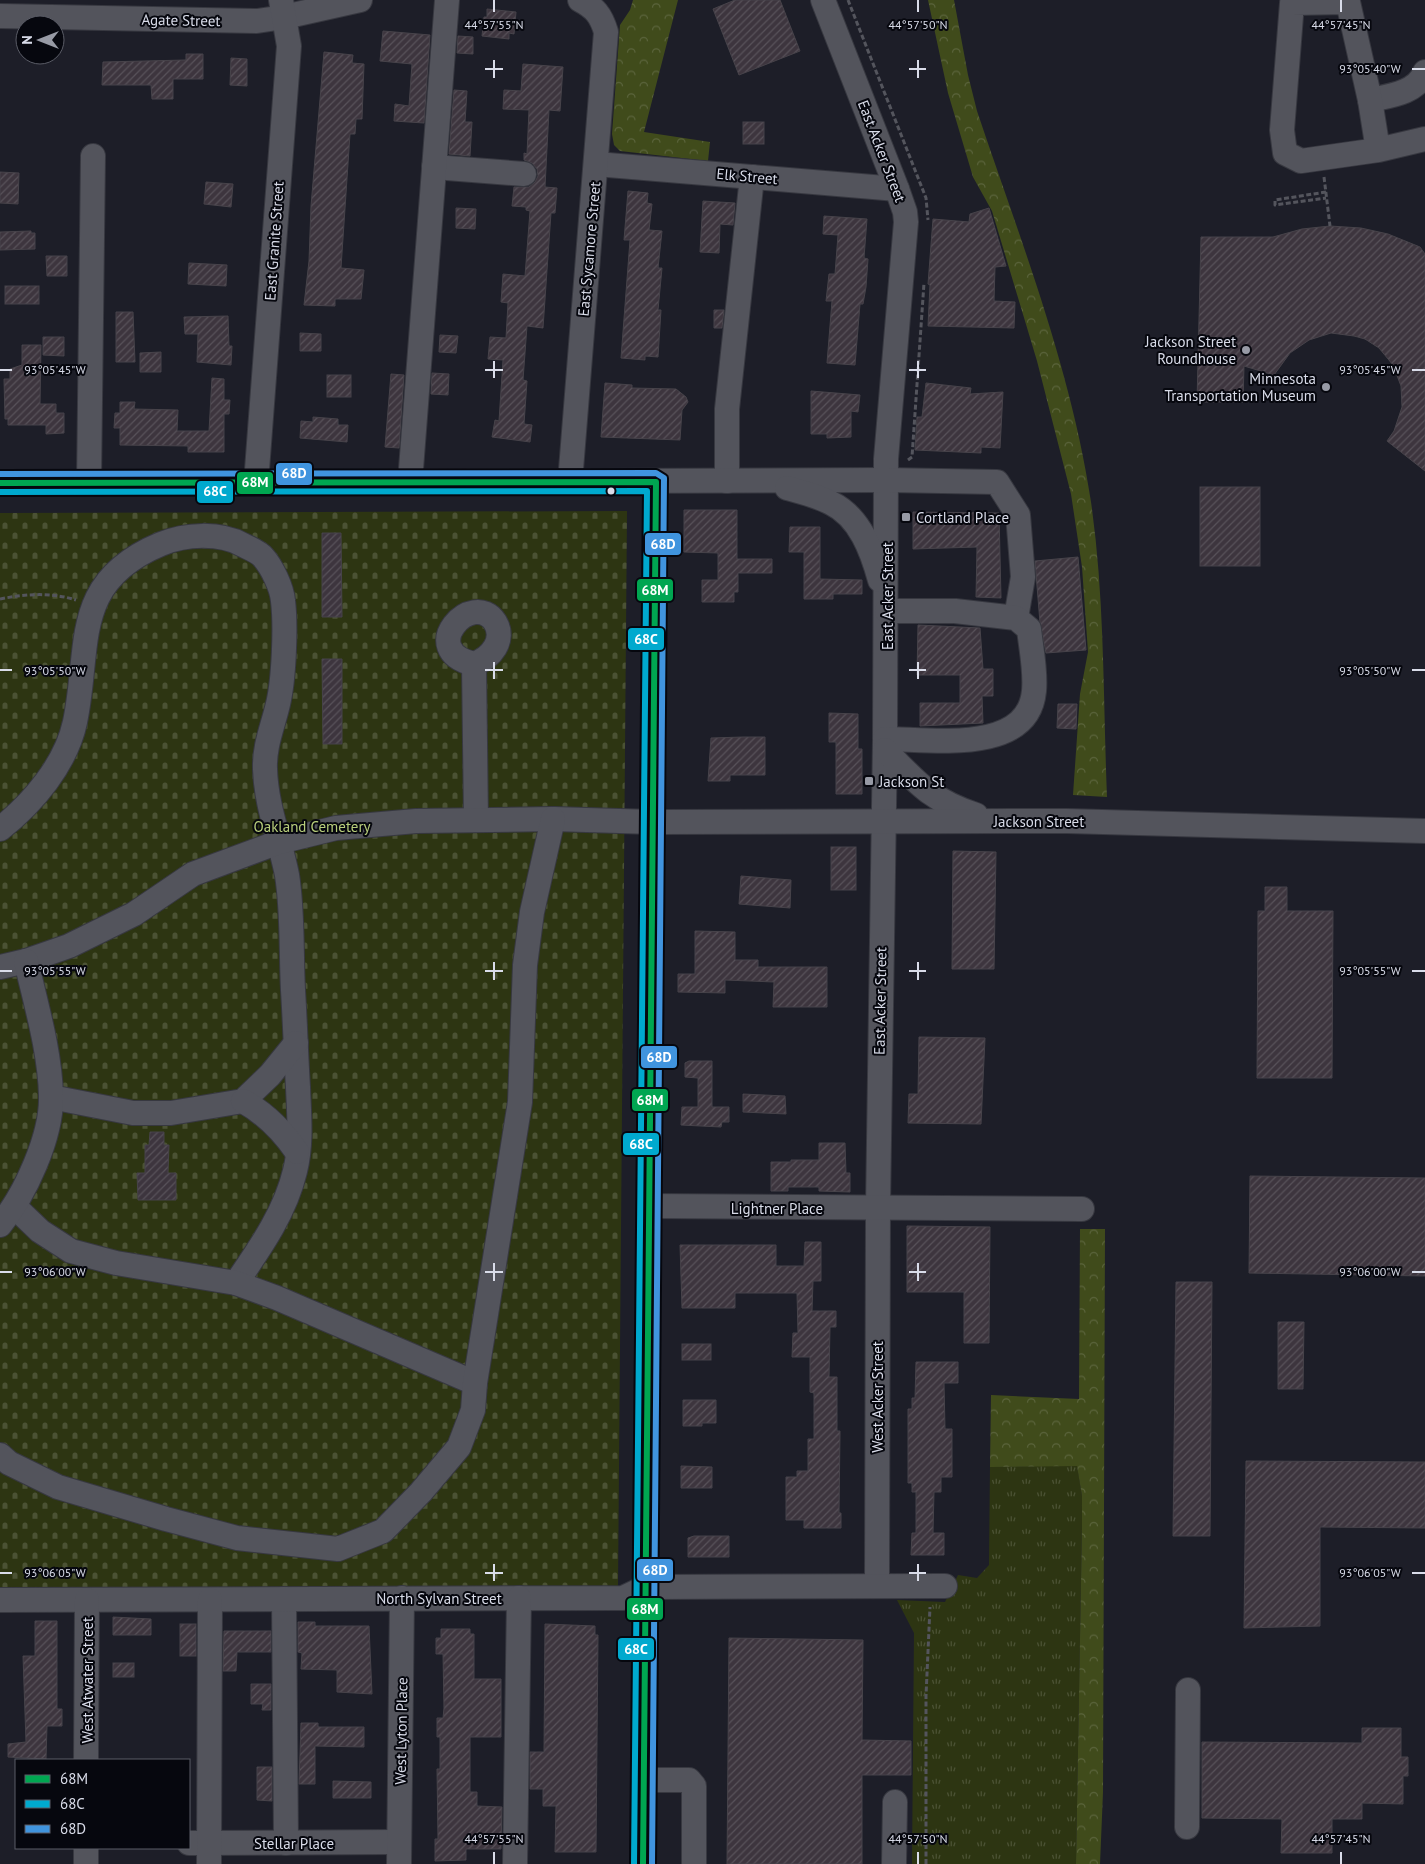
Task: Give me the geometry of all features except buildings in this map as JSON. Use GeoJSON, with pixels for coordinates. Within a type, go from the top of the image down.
{"type":"FeatureCollection","features":[{"type":"Feature","properties":{"kind":"street","name":"Agate Street"},"geometry":{"type":"LineString","coordinates":[[0,16],[257,21],[282,9],[360,0]]}},
{"type":"Feature","properties":{"kind":"street"},"geometry":{"type":"LineString","coordinates":[[410,482],[447,0]]}},
{"type":"Feature","properties":{"kind":"street","name":"East Sycamore Street"},"geometry":{"type":"LineString","coordinates":[[570,482],[606,32],[602,16],[580,0]]}},
{"type":"Feature","properties":{"kind":"street","name":"East Acker Street"},"geometry":{"type":"LineString","coordinates":[[823,0],[898,189],[906,222],[886,459],[885,745],[882,821],[878,1208]]}},
{"type":"Feature","properties":{"kind":"street"},"geometry":{"type":"LineString","coordinates":[[1378,150],[1370,100],[1348,2],[1292,3],[1282,130],[1285,153],[1301,161],[1378,150],[1425,139]]}},
{"type":"Feature","properties":{"kind":"street","name":"East Granite Street"},"geometry":{"type":"LineString","coordinates":[[256,482],[289,46],[282,9]]}},
{"type":"Feature","properties":{"kind":"street"},"geometry":{"type":"LineString","coordinates":[[1370,100],[1408,90],[1425,72]]}},
{"type":"Feature","properties":{"kind":"street"},"geometry":{"type":"LineString","coordinates":[[89,483],[93,156]]}},
{"type":"Feature","properties":{"kind":"street","name":"Elk Street"},"geometry":{"type":"LineString","coordinates":[[596,164],[898,189]]}},
{"type":"Feature","properties":{"kind":"street"},"geometry":{"type":"LineString","coordinates":[[434,167],[524,174]]}},
{"type":"Feature","properties":{"kind":"street"},"geometry":{"type":"LineString","coordinates":[[727,482],[727,408],[752,177]]}},
{"type":"Feature","properties":{"kind":"street"},"geometry":{"type":"LineString","coordinates":[[0,483],[763,482],[887,480],[997,482],[1018,515],[1023,577],[1016,618]]}},
{"type":"Feature","properties":{"kind":"street"},"geometry":{"type":"LineString","coordinates":[[643,1864],[656,482]]}},
{"type":"Feature","properties":{"kind":"street"},"geometry":{"type":"LineString","coordinates":[[763,482],[832,503],[857,524],[874,558],[886,606],[1016,618],[1029,629],[1034,691],[1027,716],[999,735],[981,739],[885,745]]}},
{"type":"Feature","properties":{"kind":"street"},"geometry":{"type":"LineString","coordinates":[[0,829],[56,769],[65,751],[74,723],[85,633],[94,604],[110,578],[130,559],[163,543],[199,536],[231,538],[263,556],[280,587],[283,600],[282,665],[279,701],[266,747],[265,769],[268,794],[287,879],[300,1127],[296,1170],[285,1204],[268,1236],[236,1283]]}},
{"type":"Feature","properties":{"kind":"street"},"geometry":{"type":"LineString","coordinates":[[474,664],[476,820]]}},
{"type":"Feature","properties":{"kind":"street"},"geometry":{"type":"LineString","coordinates":[[885,745],[921,788],[949,806],[995,821]]}},
{"type":"Feature","properties":{"kind":"street"},"geometry":{"type":"LineString","coordinates":[[0,1455],[9,1463],[58,1487],[166,1519],[237,1538],[338,1549],[383,1531],[421,1492],[458,1447],[473,1410],[475,1383],[520,1102],[525,965],[532,912],[553,819]]}},
{"type":"Feature","properties":{"kind":"street","name":"Jackson Street"},"geometry":{"type":"LineString","coordinates":[[0,967],[26,961],[69,946],[134,914],[193,874],[280,842],[336,828],[416,822],[553,819],[653,822],[1067,821],[1425,830]]}},
{"type":"Feature","properties":{"kind":"street"},"geometry":{"type":"LineString","coordinates":[[26,961],[47,1058],[51,1097],[38,1154],[30,1178],[7,1216],[40,1230],[71,1251],[116,1263],[236,1283],[277,1298],[475,1383]]}},
{"type":"Feature","properties":{"kind":"street"},"geometry":{"type":"LineString","coordinates":[[51,1097],[133,1113],[171,1113],[243,1101],[270,1076],[296,1043]]}},
{"type":"Feature","properties":{"kind":"street"},"geometry":{"type":"LineString","coordinates":[[243,1101],[269,1118],[282,1130],[298,1152]]}},
{"type":"Feature","properties":{"kind":"street","name":"Lightner Place"},"geometry":{"type":"LineString","coordinates":[[650,1206],[1082,1209]]}},
{"type":"Feature","properties":{"kind":"street","name":"West Acker Street"},"geometry":{"type":"LineString","coordinates":[[877,1586],[878,1208]]}},
{"type":"Feature","properties":{"kind":"street","name":"North Sylvan Street"},"geometry":{"type":"LineString","coordinates":[[0,1600],[623,1598],[646,1587],[938,1586]]}},
{"type":"Feature","properties":{"kind":"street","name":"West Lyton Place"},"geometry":{"type":"LineString","coordinates":[[399,1853],[402,1598]]}},
{"type":"Feature","properties":{"kind":"street"},"geometry":{"type":"LineString","coordinates":[[515,1864],[519,1598]]}},
{"type":"Feature","properties":{"kind":"street"},"geometry":{"type":"LineString","coordinates":[[284,1599],[286,1843]]}},
{"type":"Feature","properties":{"kind":"street","name":"West Atwater Street"},"geometry":{"type":"LineString","coordinates":[[86,1759],[87,1600]]}},
{"type":"Feature","properties":{"kind":"street"},"geometry":{"type":"LineString","coordinates":[[202,1850],[210,1600]]}},
{"type":"Feature","properties":{"kind":"street"},"geometry":{"type":"LineString","coordinates":[[1187,1827],[1188,1690]]}},
{"type":"Feature","properties":{"kind":"street"},"geometry":{"type":"LineString","coordinates":[[644,1780],[690,1780],[694,1786],[694,1864]]}},
{"type":"Feature","properties":{"kind":"street"},"geometry":{"type":"LineString","coordinates":[[894,1864],[895,1802]]}},
{"type":"Feature","properties":{"kind":"street","name":"Stellar Place"},"geometry":{"type":"LineString","coordinates":[[202,1850],[286,1843],[399,1853]]}},
{"type":"Feature","properties":{"kind":"street"},"geometry":{"type":"LineString","coordinates":[[86,1849],[86,1864]]}},
{"type":"Feature","properties":{"kind":"path"},"geometry":{"type":"LineString","coordinates":[[1326,198],[1275,205],[1275,200],[1326,192],[1330,226]]}},
{"type":"Feature","properties":{"kind":"path"},"geometry":{"type":"LineString","coordinates":[[0,599],[29,594],[60,595],[94,604]]}},
{"type":"Feature","properties":{"kind":"path"},"geometry":{"type":"LineString","coordinates":[[926,1864],[926,1696],[938,1586]]}},
{"type":"Feature","properties":{"kind":"green space"},"geometry":{"type":"Polygon","coordinates":[[[633,0],[678,0],[644,132],[710,142],[708,161],[620,151],[614,145],[612,134],[620,25],[630,10],[633,0]]]}},
{"type":"Feature","properties":{"kind":"green space"},"geometry":{"type":"Polygon","coordinates":[[[928,0],[954,0],[968,75],[977,111],[1043,304],[1071,402],[1082,452],[1096,539],[1103,649],[1107,797],[1073,795],[1080,694],[1088,652],[1082,567],[1071,494],[1037,361],[992,211],[973,177],[948,93],[928,0]]]}},
{"type":"Feature","properties":{"kind":"green space","name":"Oakland Cemetery"},"geometry":{"type":"Polygon","coordinates":[[[627,511],[618,1587],[0,1589],[0,513],[627,511]]]}},
{"type":"Feature","properties":{"kind":"green space"},"geometry":{"type":"Polygon","coordinates":[[[1080,1229],[1105,1229],[1103,1792],[1100,1864],[1076,1864],[1082,1526],[1082,1496],[1077,1466],[990,1467],[991,1395],[1079,1399],[1080,1229]]]}},
{"type":"Feature","properties":{"kind":"green space"},"geometry":{"type":"Polygon","coordinates":[[[1077,1465],[1082,1496],[1082,1526],[1076,1864],[912,1864],[914,1633],[897,1600],[945,1602],[958,1575],[977,1578],[989,1565],[990,1467],[1077,1465]]]}},
{"type":"Feature","properties":{"kind":"transit line","name":"68D"},"geometry":{"type":"LineString","coordinates":[[0,474],[656,473],[664,478],[652,1864]]}},
{"type":"Feature","properties":{"kind":"transit line","name":"68M"},"geometry":{"type":"LineString","coordinates":[[0,483],[656,482],[643,1864]]}},
{"type":"Feature","properties":{"kind":"transit line","name":"68C"},"geometry":{"type":"LineString","coordinates":[[0,492],[647,491],[634,1864]]}},
{"type":"Feature","properties":{"kind":"place","name":"Jackson Street Roundhouse"},"geometry":{"type":"Point","coordinates":[1246,350]}},
{"type":"Feature","properties":{"kind":"place","name":"Minnesota Transportation Museum"},"geometry":{"type":"Point","coordinates":[1326,387]}},
{"type":"Feature","properties":{"kind":"place","name":"Cortland Place"},"geometry":{"type":"Point","coordinates":[906,517]}},
{"type":"Feature","properties":{"kind":"place","name":"Jackson St"},"geometry":{"type":"Point","coordinates":[869,781]}}]}
